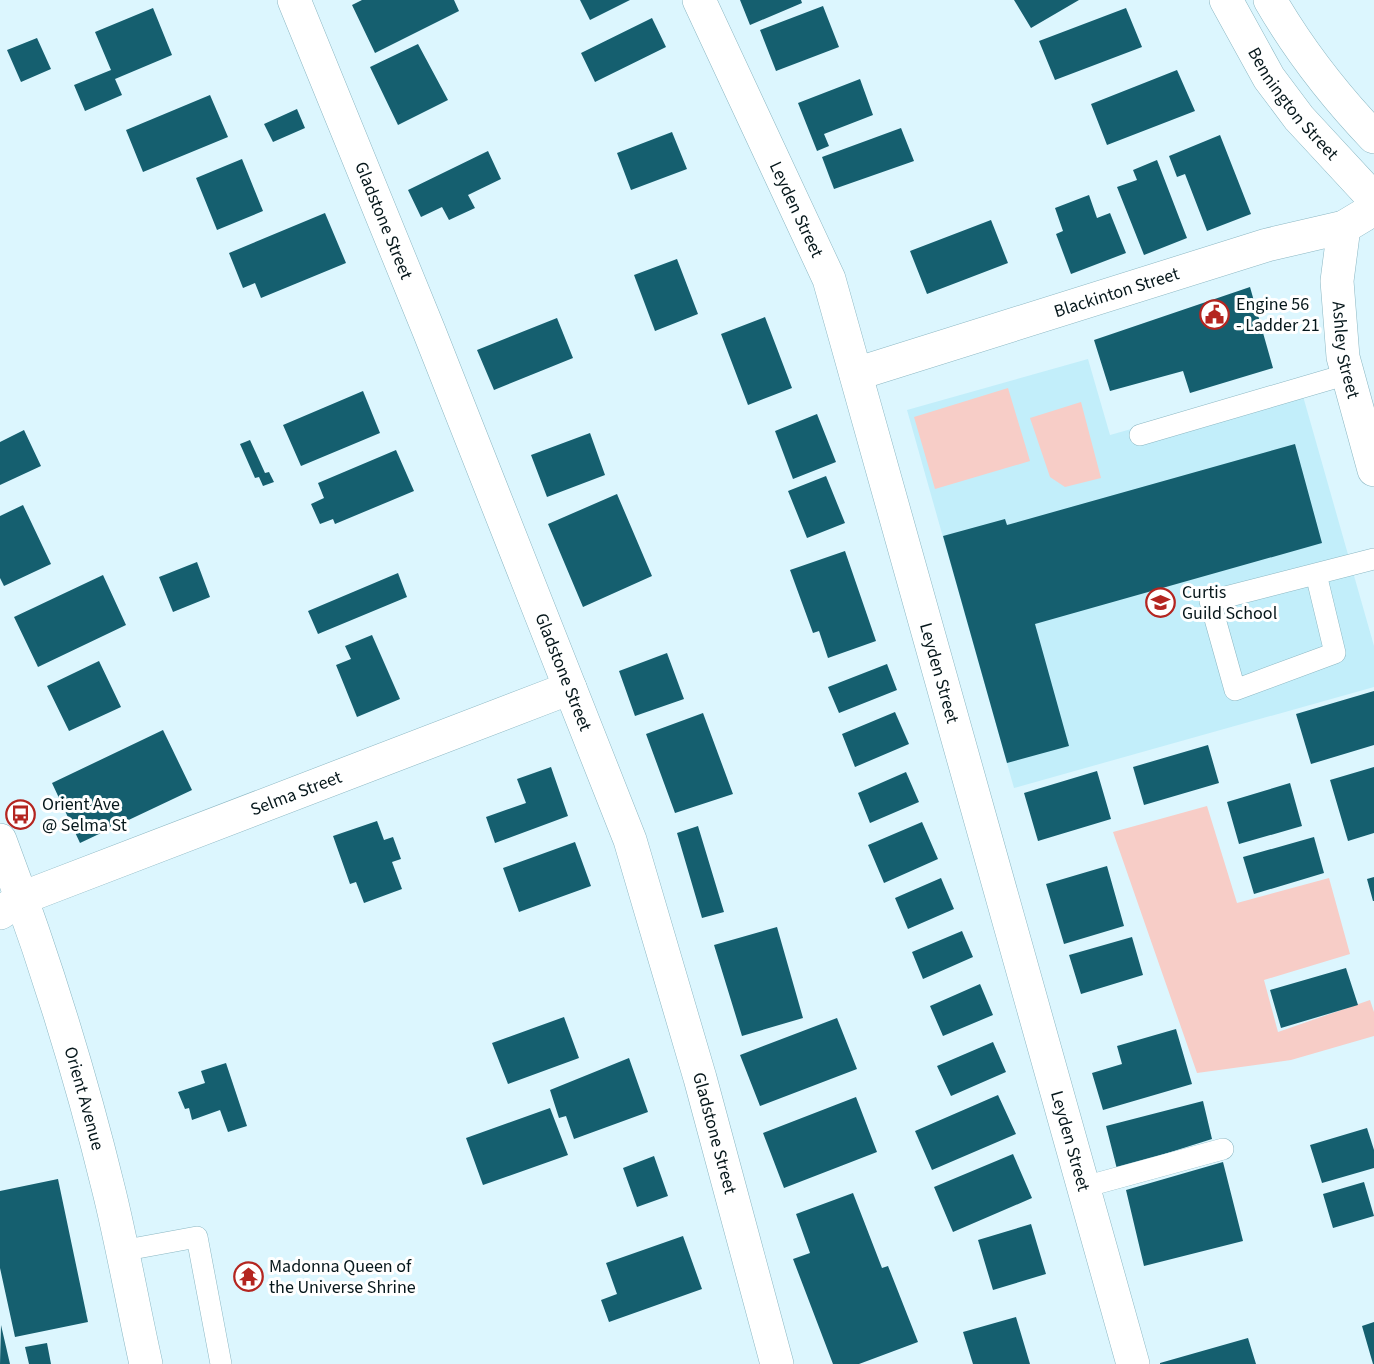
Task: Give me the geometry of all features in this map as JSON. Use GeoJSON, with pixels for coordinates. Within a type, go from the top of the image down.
{"type":"FeatureCollection","features":[{"type":"Feature","properties":{"kind":"street","name":"Gladstone Street"},"geometry":{"type":"LineString","coordinates":[[294,0],[429,331],[630,840],[700,1078],[777,1364]]}},
{"type":"Feature","properties":{"kind":"street","name":"Leyden Street"},"geometry":{"type":"LineString","coordinates":[[699,0],[829,279],[1134,1364]]}},
{"type":"Feature","properties":{"kind":"street","name":"Bennington Street"},"geometry":{"type":"LineString","coordinates":[[1226,0],[1269,78],[1299,118],[1374,199]]}},
{"type":"Feature","properties":{"kind":"street","name":"Bennington Street"},"geometry":{"type":"LineString","coordinates":[[1270,0],[1288,32],[1323,80],[1374,137]]}},
{"type":"Feature","properties":{"kind":"street","name":"Blackinton Street"},"geometry":{"type":"LineString","coordinates":[[856,374],[1267,245],[1344,227],[1374,209]]}},
{"type":"Feature","properties":{"kind":"street","name":"Ashley Street"},"geometry":{"type":"LineString","coordinates":[[1344,227],[1337,281],[1337,305],[1343,357],[1374,470]]}},
{"type":"Feature","properties":{"kind":"street","name":"Selma Street"},"geometry":{"type":"LineString","coordinates":[[11,906],[570,688]]}},
{"type":"Feature","properties":{"kind":"street","name":"Orient Avenue"},"geometry":{"type":"LineString","coordinates":[[0,840],[11,906],[89,1118],[146,1364]]}},
{"type":"Feature","properties":{"kind":"lane"},"geometry":{"type":"LineString","coordinates":[[1140,435],[1348,374]]}},
{"type":"Feature","properties":{"kind":"lane"},"geometry":{"type":"LineString","coordinates":[[1316,574],[1335,653],[1235,690],[1210,601],[1374,559]]}},
{"type":"Feature","properties":{"kind":"lane"},"geometry":{"type":"LineString","coordinates":[[1084,1187],[1223,1149]]}},
{"type":"Feature","properties":{"kind":"lane"},"geometry":{"type":"LineString","coordinates":[[121,1251],[197,1237],[221,1364]]}},
{"type":"Feature","properties":{"kind":"shaded area","name":"Curtis Guild School"},"geometry":{"type":"Polygon","coordinates":[[[1088,359],[1110,435],[1299,382],[1374,646],[1374,687],[1014,788],[907,410],[1088,359]]]}},
{"type":"Feature","properties":{"kind":"shaded area"},"geometry":{"type":"Polygon","coordinates":[[[1008,388],[1030,461],[935,489],[914,417],[1008,388]]]}},
{"type":"Feature","properties":{"kind":"shaded area"},"geometry":{"type":"Polygon","coordinates":[[[1081,402],[1101,478],[1065,487],[1050,477],[1030,418],[1081,402]]]}},
{"type":"Feature","properties":{"kind":"shaded area"},"geometry":{"type":"Polygon","coordinates":[[[1207,806],[1237,903],[1329,878],[1350,954],[1264,980],[1278,1032],[1370,1000],[1374,1012],[1374,1036],[1291,1060],[1197,1073],[1113,832],[1207,806]]]}},
{"type":"Feature","properties":{"kind":"building"},"geometry":{"type":"Polygon","coordinates":[[[362,0],[454,0],[459,11],[375,53],[352,5],[362,0]]]}},
{"type":"Feature","properties":{"kind":"building"},"geometry":{"type":"Polygon","coordinates":[[[580,0],[630,0],[590,20],[580,0]]]}},
{"type":"Feature","properties":{"kind":"building"},"geometry":{"type":"Polygon","coordinates":[[[740,0],[801,0],[802,3],[750,25],[740,0]]]}},
{"type":"Feature","properties":{"kind":"building"},"geometry":{"type":"Polygon","coordinates":[[[1014,0],[1079,0],[1031,28],[1014,0]]]}},
{"type":"Feature","properties":{"kind":"building"},"geometry":{"type":"Polygon","coordinates":[[[823,6],[839,47],[776,71],[760,30],[823,6]]]}},
{"type":"Feature","properties":{"kind":"building"},"geometry":{"type":"Polygon","coordinates":[[[153,8],[172,55],[115,79],[122,95],[85,111],[74,85],[111,70],[95,32],[153,8]]]}},
{"type":"Feature","properties":{"kind":"building"},"geometry":{"type":"Polygon","coordinates":[[[1126,8],[1142,47],[1055,80],[1039,41],[1126,8]]]}},
{"type":"Feature","properties":{"kind":"building"},"geometry":{"type":"Polygon","coordinates":[[[652,18],[666,47],[595,82],[581,53],[652,18]]]}},
{"type":"Feature","properties":{"kind":"building"},"geometry":{"type":"Polygon","coordinates":[[[37,38],[51,69],[21,82],[7,50],[37,38]]]}},
{"type":"Feature","properties":{"kind":"building"},"geometry":{"type":"Polygon","coordinates":[[[418,44],[448,100],[398,125],[370,67],[418,44]]]}},
{"type":"Feature","properties":{"kind":"building"},"geometry":{"type":"Polygon","coordinates":[[[1177,70],[1195,111],[1107,145],[1091,104],[1177,70]]]}},
{"type":"Feature","properties":{"kind":"building"},"geometry":{"type":"Polygon","coordinates":[[[860,79],[873,115],[824,134],[829,146],[817,151],[798,103],[860,79]]]}},
{"type":"Feature","properties":{"kind":"building"},"geometry":{"type":"Polygon","coordinates":[[[210,95],[228,137],[143,172],[126,130],[210,95]]]}},
{"type":"Feature","properties":{"kind":"building"},"geometry":{"type":"Polygon","coordinates":[[[297,109],[305,128],[273,142],[264,124],[297,109]]]}},
{"type":"Feature","properties":{"kind":"building"},"geometry":{"type":"Polygon","coordinates":[[[901,128],[914,161],[834,189],[822,157],[901,128]]]}},
{"type":"Feature","properties":{"kind":"building"},"geometry":{"type":"Polygon","coordinates":[[[672,132],[687,169],[631,190],[617,153],[672,132]]]}},
{"type":"Feature","properties":{"kind":"building"},"geometry":{"type":"Polygon","coordinates":[[[1220,135],[1251,214],[1207,231],[1185,174],[1177,177],[1169,156],[1220,135]]]}},
{"type":"Feature","properties":{"kind":"building"},"geometry":{"type":"Polygon","coordinates":[[[488,151],[501,179],[468,195],[475,208],[449,220],[442,207],[421,217],[408,190],[488,151]]]}},
{"type":"Feature","properties":{"kind":"building"},"geometry":{"type":"Polygon","coordinates":[[[242,159],[263,211],[217,230],[196,178],[242,159]]]}},
{"type":"Feature","properties":{"kind":"building"},"geometry":{"type":"Polygon","coordinates":[[[1157,160],[1187,238],[1144,255],[1117,187],[1137,180],[1133,170],[1157,160]]]}},
{"type":"Feature","properties":{"kind":"building"},"geometry":{"type":"Polygon","coordinates":[[[1089,195],[1097,218],[1110,213],[1126,253],[1071,274],[1056,234],[1063,231],[1055,208],[1089,195]]]}},
{"type":"Feature","properties":{"kind":"building"},"geometry":{"type":"Polygon","coordinates":[[[325,213],[346,263],[261,298],[255,283],[243,288],[229,253],[325,213]]]}},
{"type":"Feature","properties":{"kind":"building"},"geometry":{"type":"Polygon","coordinates":[[[991,220],[1008,263],[927,294],[910,251],[991,220]]]}},
{"type":"Feature","properties":{"kind":"building"},"geometry":{"type":"Polygon","coordinates":[[[677,259],[698,314],[655,331],[634,275],[677,259]]]}},
{"type":"Feature","properties":{"kind":"building","name":"Engine 56 - Ladder 21"},"geometry":{"type":"Polygon","coordinates":[[[1250,287],[1273,368],[1190,393],[1183,371],[1110,391],[1094,340],[1250,287]]]}},
{"type":"Feature","properties":{"kind":"building"},"geometry":{"type":"Polygon","coordinates":[[[765,317],[792,388],[748,405],[721,334],[765,317]]]}},
{"type":"Feature","properties":{"kind":"building"},"geometry":{"type":"Polygon","coordinates":[[[557,318],[573,358],[494,390],[477,350],[557,318]]]}},
{"type":"Feature","properties":{"kind":"building"},"geometry":{"type":"Polygon","coordinates":[[[363,391],[380,433],[301,466],[283,425],[363,391]]]}},
{"type":"Feature","properties":{"kind":"building"},"geometry":{"type":"Polygon","coordinates":[[[817,414],[836,462],[793,479],[775,431],[817,414]]]}},
{"type":"Feature","properties":{"kind":"building"},"geometry":{"type":"Polygon","coordinates":[[[24,430],[41,466],[0,485],[0,442],[24,430]]]}},
{"type":"Feature","properties":{"kind":"building"},"geometry":{"type":"Polygon","coordinates":[[[590,433],[605,475],[547,497],[531,455],[590,433]]]}},
{"type":"Feature","properties":{"kind":"building"},"geometry":{"type":"Polygon","coordinates":[[[250,440],[265,473],[269,472],[274,482],[263,486],[259,477],[255,478],[240,444],[250,440]]]}},
{"type":"Feature","properties":{"kind":"building"},"geometry":{"type":"Polygon","coordinates":[[[1295,444],[1322,543],[1035,624],[1069,746],[1007,763],[943,536],[1005,519],[1007,525],[1295,444]]]}},
{"type":"Feature","properties":{"kind":"building"},"geometry":{"type":"Polygon","coordinates":[[[396,450],[414,491],[335,524],[333,519],[320,524],[311,504],[324,498],[318,483],[396,450]]]}},
{"type":"Feature","properties":{"kind":"building"},"geometry":{"type":"Polygon","coordinates":[[[826,476],[845,523],[807,538],[788,491],[826,476]]]}},
{"type":"Feature","properties":{"kind":"building"},"geometry":{"type":"Polygon","coordinates":[[[617,494],[652,576],[583,607],[548,524],[617,494]]]}},
{"type":"Feature","properties":{"kind":"building"},"geometry":{"type":"Polygon","coordinates":[[[23,505],[51,564],[4,586],[0,578],[0,516],[23,505]]]}},
{"type":"Feature","properties":{"kind":"building"},"geometry":{"type":"Polygon","coordinates":[[[845,551],[876,641],[828,658],[819,631],[813,633],[790,570],[845,551]]]}},
{"type":"Feature","properties":{"kind":"building"},"geometry":{"type":"Polygon","coordinates":[[[197,562],[210,597],[173,612],[159,577],[197,562]]]}},
{"type":"Feature","properties":{"kind":"building"},"geometry":{"type":"Polygon","coordinates":[[[398,573],[407,597],[318,634],[308,611],[398,573]]]}},
{"type":"Feature","properties":{"kind":"building"},"geometry":{"type":"Polygon","coordinates":[[[103,575],[126,625],[38,667],[14,617],[103,575]]]}},
{"type":"Feature","properties":{"kind":"building"},"geometry":{"type":"Polygon","coordinates":[[[372,635],[400,699],[357,717],[336,665],[351,659],[345,646],[372,635]]]}},
{"type":"Feature","properties":{"kind":"building"},"geometry":{"type":"Polygon","coordinates":[[[667,653],[684,699],[635,716],[619,671],[667,653]]]}},
{"type":"Feature","properties":{"kind":"building"},"geometry":{"type":"Polygon","coordinates":[[[99,661],[121,707],[69,731],[47,686],[99,661]]]}},
{"type":"Feature","properties":{"kind":"building"},"geometry":{"type":"Polygon","coordinates":[[[887,664],[897,690],[839,713],[828,687],[887,664]]]}},
{"type":"Feature","properties":{"kind":"building"},"geometry":{"type":"Polygon","coordinates":[[[1374,691],[1374,745],[1311,764],[1296,714],[1374,691]]]}},
{"type":"Feature","properties":{"kind":"building"},"geometry":{"type":"Polygon","coordinates":[[[895,712],[909,744],[855,767],[842,734],[895,712]]]}},
{"type":"Feature","properties":{"kind":"building"},"geometry":{"type":"Polygon","coordinates":[[[703,713],[733,794],[675,813],[646,734],[703,713]]]}},
{"type":"Feature","properties":{"kind":"building"},"geometry":{"type":"Polygon","coordinates":[[[163,730],[192,790],[80,843],[52,783],[163,730]]]}},
{"type":"Feature","properties":{"kind":"building"},"geometry":{"type":"Polygon","coordinates":[[[1208,745],[1219,783],[1144,805],[1133,767],[1208,745]]]}},
{"type":"Feature","properties":{"kind":"building"},"geometry":{"type":"Polygon","coordinates":[[[551,767],[568,816],[495,843],[486,817],[526,803],[517,779],[551,767]]]}},
{"type":"Feature","properties":{"kind":"building"},"geometry":{"type":"Polygon","coordinates":[[[1374,767],[1374,833],[1348,841],[1330,780],[1374,767]]]}},
{"type":"Feature","properties":{"kind":"building"},"geometry":{"type":"Polygon","coordinates":[[[1097,771],[1111,819],[1038,841],[1024,793],[1097,771]]]}},
{"type":"Feature","properties":{"kind":"building"},"geometry":{"type":"Polygon","coordinates":[[[906,772],[919,802],[870,823],[858,793],[906,772]]]}},
{"type":"Feature","properties":{"kind":"building"},"geometry":{"type":"Polygon","coordinates":[[[1290,783],[1302,826],[1239,844],[1227,802],[1290,783]]]}},
{"type":"Feature","properties":{"kind":"building"},"geometry":{"type":"Polygon","coordinates":[[[377,821],[384,840],[393,837],[401,859],[392,862],[402,889],[364,903],[356,882],[350,884],[333,836],[377,821]]]}},
{"type":"Feature","properties":{"kind":"building"},"geometry":{"type":"Polygon","coordinates":[[[922,822],[938,859],[884,883],[868,845],[922,822]]]}},
{"type":"Feature","properties":{"kind":"building"},"geometry":{"type":"Polygon","coordinates":[[[698,826],[724,912],[702,918],[677,833],[698,826]]]}},
{"type":"Feature","properties":{"kind":"building"},"geometry":{"type":"Polygon","coordinates":[[[1314,837],[1324,873],[1254,894],[1243,857],[1314,837]]]}},
{"type":"Feature","properties":{"kind":"building"},"geometry":{"type":"Polygon","coordinates":[[[575,842],[591,886],[519,912],[503,868],[575,842]]]}},
{"type":"Feature","properties":{"kind":"building"},"geometry":{"type":"Polygon","coordinates":[[[1107,866],[1124,926],[1064,944],[1046,884],[1107,866]]]}},
{"type":"Feature","properties":{"kind":"building"},"geometry":{"type":"Polygon","coordinates":[[[1374,877],[1374,901],[1373,901],[1367,879],[1374,877]]]}},
{"type":"Feature","properties":{"kind":"building"},"geometry":{"type":"Polygon","coordinates":[[[941,878],[954,909],[908,929],[895,898],[941,878]]]}},
{"type":"Feature","properties":{"kind":"building"},"geometry":{"type":"Polygon","coordinates":[[[777,927],[803,1018],[742,1036],[714,945],[777,927]]]}},
{"type":"Feature","properties":{"kind":"building"},"geometry":{"type":"Polygon","coordinates":[[[962,931],[973,957],[923,979],[912,952],[962,931]]]}},
{"type":"Feature","properties":{"kind":"building"},"geometry":{"type":"Polygon","coordinates":[[[1132,937],[1143,975],[1081,994],[1069,955],[1132,937]]]}},
{"type":"Feature","properties":{"kind":"building"},"geometry":{"type":"Polygon","coordinates":[[[1346,968],[1358,1005],[1281,1028],[1270,990],[1346,968]]]}},
{"type":"Feature","properties":{"kind":"building"},"geometry":{"type":"Polygon","coordinates":[[[980,984],[993,1015],[943,1036],[930,1006],[980,984]]]}},
{"type":"Feature","properties":{"kind":"building"},"geometry":{"type":"Polygon","coordinates":[[[564,1017],[579,1058],[508,1084],[492,1043],[564,1017]]]}},
{"type":"Feature","properties":{"kind":"building"},"geometry":{"type":"Polygon","coordinates":[[[837,1018],[857,1069],[760,1106],[740,1055],[837,1018]]]}},
{"type":"Feature","properties":{"kind":"building"},"geometry":{"type":"Polygon","coordinates":[[[1176,1029],[1192,1084],[1103,1110],[1092,1073],[1122,1064],[1117,1046],[1176,1029]]]}},
{"type":"Feature","properties":{"kind":"building"},"geometry":{"type":"Polygon","coordinates":[[[993,1042],[1006,1072],[951,1096],[937,1066],[993,1042]]]}},
{"type":"Feature","properties":{"kind":"building"},"geometry":{"type":"Polygon","coordinates":[[[629,1058],[648,1112],[574,1139],[566,1116],[559,1118],[550,1090],[629,1058]]]}},
{"type":"Feature","properties":{"kind":"building"},"geometry":{"type":"Polygon","coordinates":[[[226,1063],[247,1126],[228,1132],[220,1110],[192,1120],[189,1108],[185,1109],[178,1092],[205,1083],[201,1071],[226,1063]]]}},
{"type":"Feature","properties":{"kind":"building"},"geometry":{"type":"Polygon","coordinates":[[[998,1095],[1016,1134],[932,1170],[915,1131],[998,1095]]]}},
{"type":"Feature","properties":{"kind":"building"},"geometry":{"type":"Polygon","coordinates":[[[856,1097],[877,1152],[784,1188],[763,1133],[856,1097]]]}},
{"type":"Feature","properties":{"kind":"building"},"geometry":{"type":"Polygon","coordinates":[[[1203,1101],[1212,1139],[1117,1169],[1106,1126],[1203,1101]]]}},
{"type":"Feature","properties":{"kind":"building"},"geometry":{"type":"Polygon","coordinates":[[[550,1108],[568,1155],[483,1185],[466,1138],[550,1108]]]}},
{"type":"Feature","properties":{"kind":"building"},"geometry":{"type":"Polygon","coordinates":[[[1367,1128],[1374,1150],[1374,1168],[1322,1183],[1310,1145],[1367,1128]]]}},
{"type":"Feature","properties":{"kind":"building"},"geometry":{"type":"Polygon","coordinates":[[[1013,1154],[1032,1198],[953,1232],[934,1187],[1013,1154]]]}},
{"type":"Feature","properties":{"kind":"building"},"geometry":{"type":"Polygon","coordinates":[[[654,1156],[668,1196],[637,1207],[623,1168],[654,1156]]]}},
{"type":"Feature","properties":{"kind":"building"},"geometry":{"type":"Polygon","coordinates":[[[1223,1162],[1243,1241],[1144,1266],[1126,1190],[1223,1162]]]}},
{"type":"Feature","properties":{"kind":"building"},"geometry":{"type":"Polygon","coordinates":[[[58,1179],[88,1322],[15,1337],[0,1268],[0,1191],[58,1179]]]}},
{"type":"Feature","properties":{"kind":"building"},"geometry":{"type":"Polygon","coordinates":[[[1364,1182],[1374,1216],[1333,1228],[1323,1194],[1364,1182]]]}},
{"type":"Feature","properties":{"kind":"building"},"geometry":{"type":"Polygon","coordinates":[[[853,1193],[882,1268],[888,1266],[918,1342],[859,1364],[833,1364],[793,1259],[810,1253],[796,1214],[853,1193]]]}},
{"type":"Feature","properties":{"kind":"building"},"geometry":{"type":"Polygon","coordinates":[[[1031,1224],[1046,1274],[993,1290],[978,1240],[1031,1224]]]}},
{"type":"Feature","properties":{"kind":"building"},"geometry":{"type":"Polygon","coordinates":[[[683,1236],[702,1289],[609,1322],[601,1300],[617,1294],[606,1263],[683,1236]]]}},
{"type":"Feature","properties":{"kind":"building"},"geometry":{"type":"Polygon","coordinates":[[[1016,1317],[1030,1364],[973,1364],[963,1332],[1016,1317]]]}},
{"type":"Feature","properties":{"kind":"building"},"geometry":{"type":"Polygon","coordinates":[[[1374,1322],[1374,1364],[1373,1364],[1362,1326],[1374,1322]]]}},
{"type":"Feature","properties":{"kind":"building"},"geometry":{"type":"Polygon","coordinates":[[[1,1325],[10,1364],[0,1364],[1,1325]]]}},
{"type":"Feature","properties":{"kind":"building"},"geometry":{"type":"Polygon","coordinates":[[[1248,1338],[1256,1364],[1160,1364],[1160,1363],[1248,1338]]]}},
{"type":"Feature","properties":{"kind":"building"},"geometry":{"type":"Polygon","coordinates":[[[47,1343],[51,1364],[29,1364],[25,1347],[47,1343]]]}},
{"type":"Feature","properties":{"kind":"place","name":"Engine 56 - Ladder 21"},"geometry":{"type":"Point","coordinates":[1215,314]}},
{"type":"Feature","properties":{"kind":"place","name":"Curtis Guild School"},"geometry":{"type":"Point","coordinates":[1161,602]}},
{"type":"Feature","properties":{"kind":"place","name":"Orient Ave @ Selma St"},"geometry":{"type":"Point","coordinates":[21,814]}},
{"type":"Feature","properties":{"kind":"place","name":"Madonna Queen of the Universe Shrine"},"geometry":{"type":"Point","coordinates":[248,1276]}}]}
